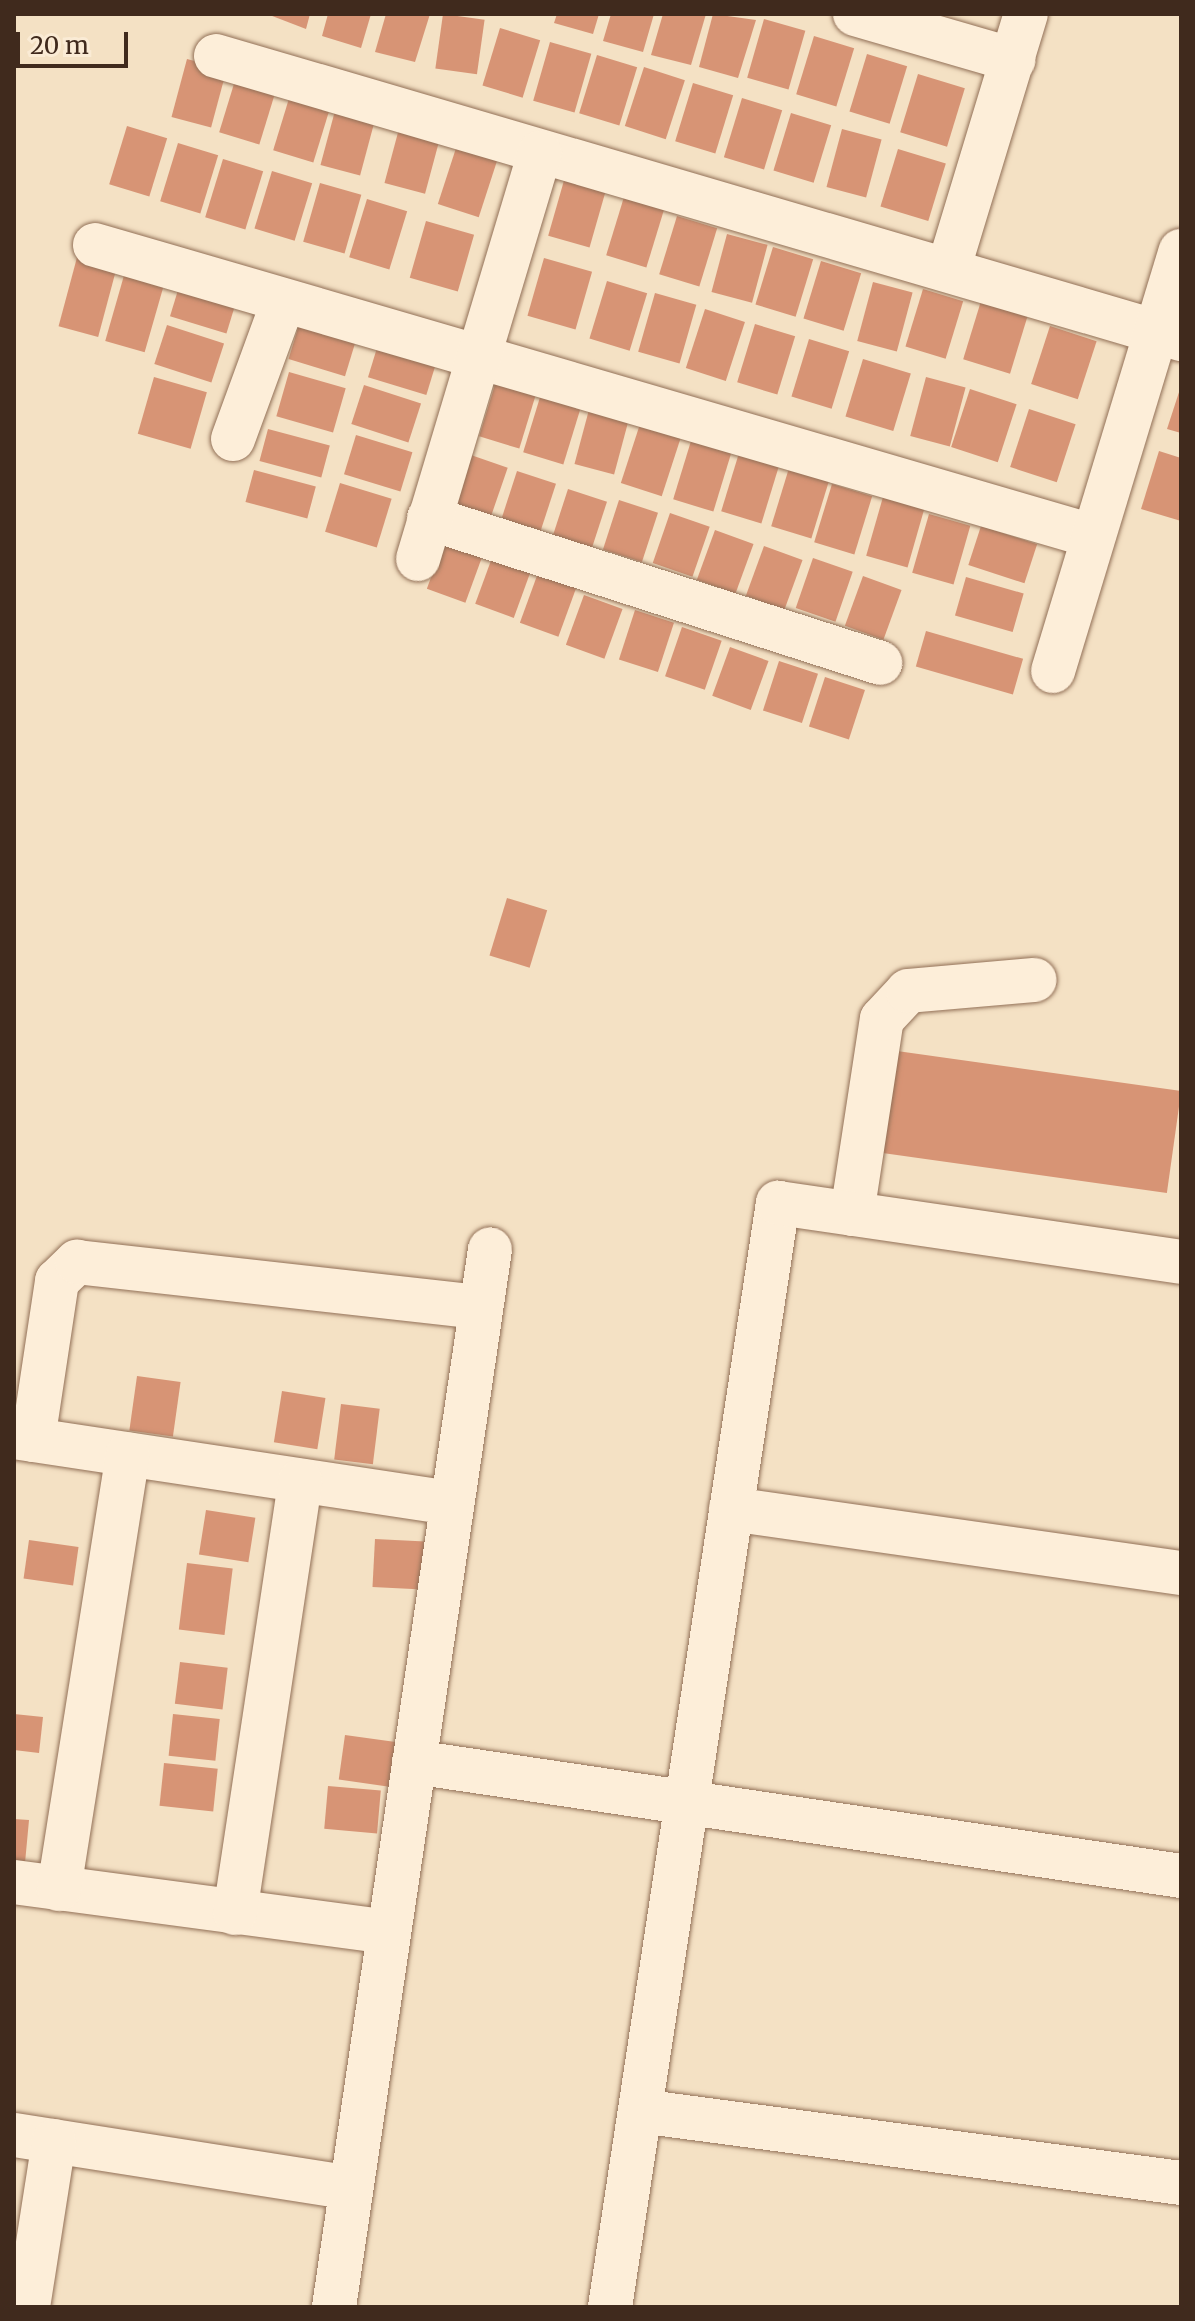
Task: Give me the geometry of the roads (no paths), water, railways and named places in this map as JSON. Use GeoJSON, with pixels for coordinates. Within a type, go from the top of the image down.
{"type":"FeatureCollection","features":[{"type":"Feature","properties":{"kind":"street"},"geometry":{"type":"LineString","coordinates":[[855,14],[1013,60]]}},
{"type":"Feature","properties":{"kind":"street"},"geometry":{"type":"LineString","coordinates":[[949,267],[1026,14]]}},
{"type":"Feature","properties":{"kind":"street"},"geometry":{"type":"LineString","coordinates":[[216,56],[540,153],[949,267],[1170,335]]}},
{"type":"Feature","properties":{"kind":"street"},"geometry":{"type":"LineString","coordinates":[[418,559],[482,355],[540,153]]}},
{"type":"Feature","properties":{"kind":"street"},"geometry":{"type":"LineString","coordinates":[[95,245],[282,305],[482,355],[1092,536]]}},
{"type":"Feature","properties":{"kind":"street"},"geometry":{"type":"LineString","coordinates":[[1053,671],[1092,536],[1170,335],[1181,251]]}},
{"type":"Feature","properties":{"kind":"street"},"geometry":{"type":"LineString","coordinates":[[233,439],[282,305]]}},
{"type":"Feature","properties":{"kind":"street"},"geometry":{"type":"LineString","coordinates":[[429,518],[880,663]]}},
{"type":"Feature","properties":{"kind":"street"},"geometry":{"type":"LineString","coordinates":[[852,1214],[882,1019],[908,991],[1035,980]]}},
{"type":"Feature","properties":{"kind":"street"},"geometry":{"type":"LineString","coordinates":[[610,2307],[778,1203],[1181,1262]]}},
{"type":"Feature","properties":{"kind":"street"},"geometry":{"type":"LineString","coordinates":[[334,2307],[490,1249]]}},
{"type":"Feature","properties":{"kind":"street"},"geometry":{"type":"LineString","coordinates":[[452,1503],[24,1439],[57,1281],[77,1262],[481,1307]]}},
{"type":"Feature","properties":{"kind":"street"},"geometry":{"type":"LineString","coordinates":[[59,1889],[128,1454]]}},
{"type":"Feature","properties":{"kind":"street"},"geometry":{"type":"LineString","coordinates":[[235,1913],[300,1481]]}},
{"type":"Feature","properties":{"kind":"street"},"geometry":{"type":"LineString","coordinates":[[731,1509],[1181,1573]]}},
{"type":"Feature","properties":{"kind":"street"},"geometry":{"type":"LineString","coordinates":[[414,1762],[1181,1876]]}},
{"type":"Feature","properties":{"kind":"street"},"geometry":{"type":"LineString","coordinates":[[14,1882],[389,1932]]}},
{"type":"Feature","properties":{"kind":"street"},"geometry":{"type":"LineString","coordinates":[[640,2111],[1181,2183]]}},
{"type":"Feature","properties":{"kind":"street"},"geometry":{"type":"LineString","coordinates":[[28,2307],[34,2138],[351,2188]]}}]}
